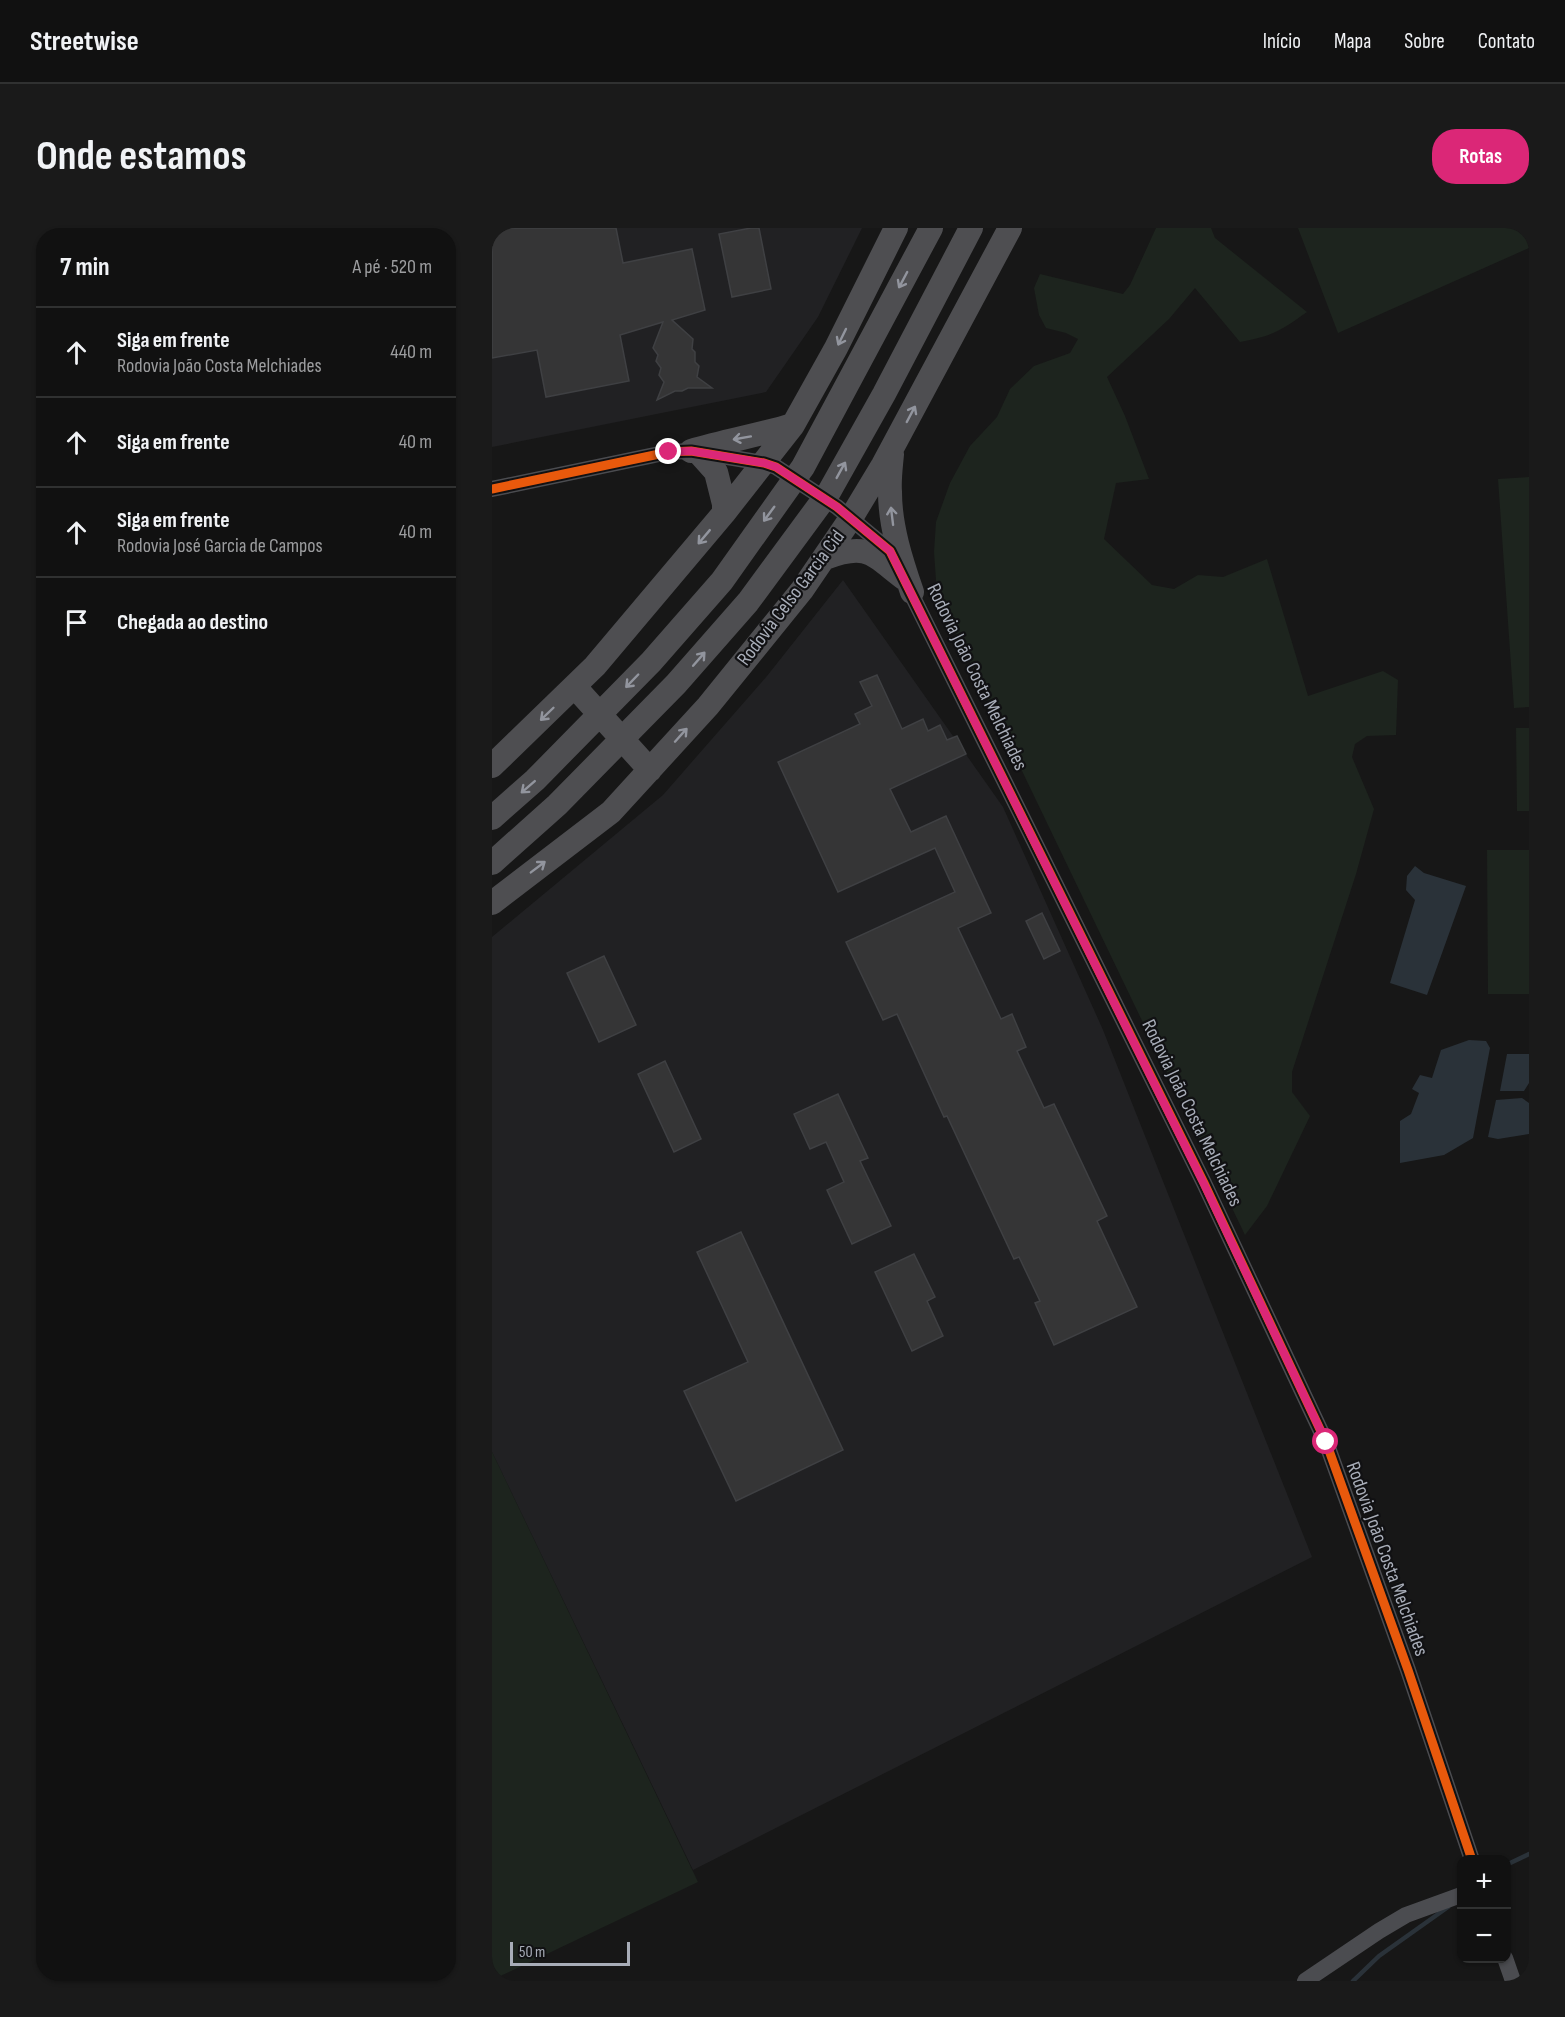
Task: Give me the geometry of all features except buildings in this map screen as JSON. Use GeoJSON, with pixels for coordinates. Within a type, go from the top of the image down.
{"type":"FeatureCollection","features":[{"type":"Feature","properties":{"kind":"highway"},"geometry":{"type":"LineString","coordinates":[[492,766],[580,694],[610,649],[724,513],[770,465],[836,348],[896,228]]}},
{"type":"Feature","properties":{"kind":"highway"},"geometry":{"type":"LineString","coordinates":[[492,818],[535,780],[643,670],[722,581],[803,467],[931,228]]}},
{"type":"Feature","properties":{"kind":"highway","name":"Rodovia Celso Garcia Cid"},"geometry":{"type":"LineString","coordinates":[[492,863],[557,805],[676,684],[748,602],[829,492],[884,394],[971,228]]}},
{"type":"Feature","properties":{"kind":"highway","name":"Rodovia Celso Garcia Cid"},"geometry":{"type":"LineString","coordinates":[[492,903],[611,812],[708,706],[802,590],[825,558],[844,512],[883,465],[1010,228]]}},
{"type":"Feature","properties":{"kind":"highway"},"geometry":{"type":"LineString","coordinates":[[695,452],[793,425]]}},
{"type":"Feature","properties":{"kind":"highway"},"geometry":{"type":"LineString","coordinates":[[892,446],[891,513],[908,586]]}},
{"type":"Feature","properties":{"kind":"highway"},"geometry":{"type":"LineString","coordinates":[[695,452],[716,472],[724,513]]}},
{"type":"Feature","properties":{"kind":"highway"},"geometry":{"type":"LineString","coordinates":[[825,558],[837,553],[868,551],[908,586]]}},
{"type":"Feature","properties":{"kind":"highway"},"geometry":{"type":"LineString","coordinates":[[580,694],[650,770]]}},
{"type":"Feature","properties":{"kind":"street"},"geometry":{"type":"LineString","coordinates":[[492,489],[669,452],[695,452],[770,465]]}},
{"type":"Feature","properties":{"kind":"street","name":"Rodovia João Costa Melchiades"},"geometry":{"type":"LineString","coordinates":[[770,465],[844,512],[890,551],[908,586],[1199,1173],[1326,1442],[1408,1670],[1470,1855]]}},
{"type":"Feature","properties":{"kind":"street"},"geometry":{"type":"LineString","coordinates":[[1305,1981],[1406,1915],[1457,1896]]}},
{"type":"Feature","properties":{"kind":"street"},"geometry":{"type":"LineString","coordinates":[[1506,1963],[1513,1981]]}},
{"type":"Feature","properties":{"kind":"shaded area"},"geometry":{"type":"Polygon","coordinates":[[[492,228],[862,228],[818,317],[766,392],[492,447],[492,228]]]}},
{"type":"Feature","properties":{"kind":"shaded area"},"geometry":{"type":"Polygon","coordinates":[[[1156,228],[1211,228],[1215,238],[1307,312],[1276,332],[1240,342],[1195,288],[1169,319],[1107,377],[1149,479],[1116,483],[1104,539],[1152,585],[1174,589],[1198,575],[1223,577],[1267,559],[1308,696],[1383,671],[1398,680],[1396,735],[1367,736],[1355,744],[1352,757],[1374,809],[1356,874],[1292,1072],[1292,1092],[1310,1116],[1267,1206],[1245,1235],[937,594],[934,552],[936,522],[950,483],[970,446],[997,417],[1010,389],[1034,366],[1070,353],[1078,339],[1046,328],[1039,315],[1034,288],[1040,274],[1123,294],[1130,285],[1156,228]]]}},
{"type":"Feature","properties":{"kind":"shaded area"},"geometry":{"type":"Polygon","coordinates":[[[1298,228],[1529,228],[1529,248],[1338,333],[1298,228]]]}},
{"type":"Feature","properties":{"kind":"shaded area"},"geometry":{"type":"Polygon","coordinates":[[[1529,477],[1529,707],[1514,708],[1498,479],[1529,477]]]}},
{"type":"Feature","properties":{"kind":"shaded area"},"geometry":{"type":"Polygon","coordinates":[[[843,580],[1003,807],[1103,1030],[1312,1557],[693,1870],[492,1452],[492,937],[663,795],[767,676],[843,580]]]}},
{"type":"Feature","properties":{"kind":"shaded area"},"geometry":{"type":"Polygon","coordinates":[[[1516,728],[1529,728],[1529,811],[1517,811],[1516,728]]]}},
{"type":"Feature","properties":{"kind":"shaded area"},"geometry":{"type":"Polygon","coordinates":[[[1487,850],[1529,850],[1529,994],[1488,994],[1487,850]]]}},
{"type":"Feature","properties":{"kind":"shaded area"},"geometry":{"type":"Polygon","coordinates":[[[1415,866],[1424,873],[1466,886],[1427,995],[1390,983],[1415,900],[1406,890],[1407,876],[1415,866]]]}},
{"type":"Feature","properties":{"kind":"shaded area"},"geometry":{"type":"Polygon","coordinates":[[[1469,1040],[1486,1041],[1490,1048],[1473,1138],[1444,1155],[1400,1163],[1400,1121],[1411,1114],[1419,1093],[1412,1089],[1420,1075],[1432,1078],[1441,1050],[1469,1040]]]}},
{"type":"Feature","properties":{"kind":"shaded area"},"geometry":{"type":"Polygon","coordinates":[[[1507,1054],[1529,1054],[1529,1083],[1524,1091],[1500,1091],[1507,1054]]]}},
{"type":"Feature","properties":{"kind":"shaded area"},"geometry":{"type":"Polygon","coordinates":[[[1522,1098],[1529,1103],[1529,1134],[1498,1139],[1488,1137],[1496,1100],[1522,1098]]]}},
{"type":"Feature","properties":{"kind":"shaded area"},"geometry":{"type":"Polygon","coordinates":[[[492,1452],[698,1882],[492,1980],[492,1452]]]}},
{"type":"Feature","properties":{"kind":"waterway"},"geometry":{"type":"LineString","coordinates":[[1511,1863],[1529,1854]]}},
{"type":"Feature","properties":{"kind":"waterway"},"geometry":{"type":"LineString","coordinates":[[1353,1981],[1379,1956],[1448,1907]]}},
{"type":"Feature","properties":{"kind":"cycle path"},"geometry":{"type":"LineString","coordinates":[[492,489],[669,452],[691,451],[776,467],[837,507],[890,551],[1204,1183],[1326,1442],[1408,1670],[1470,1855]]}},
{"type":"Feature","properties":{"kind":"route"},"geometry":{"type":"LineString","coordinates":[[669,452],[691,451],[776,467],[837,507],[890,551],[1204,1184],[1326,1442]]}}]}
